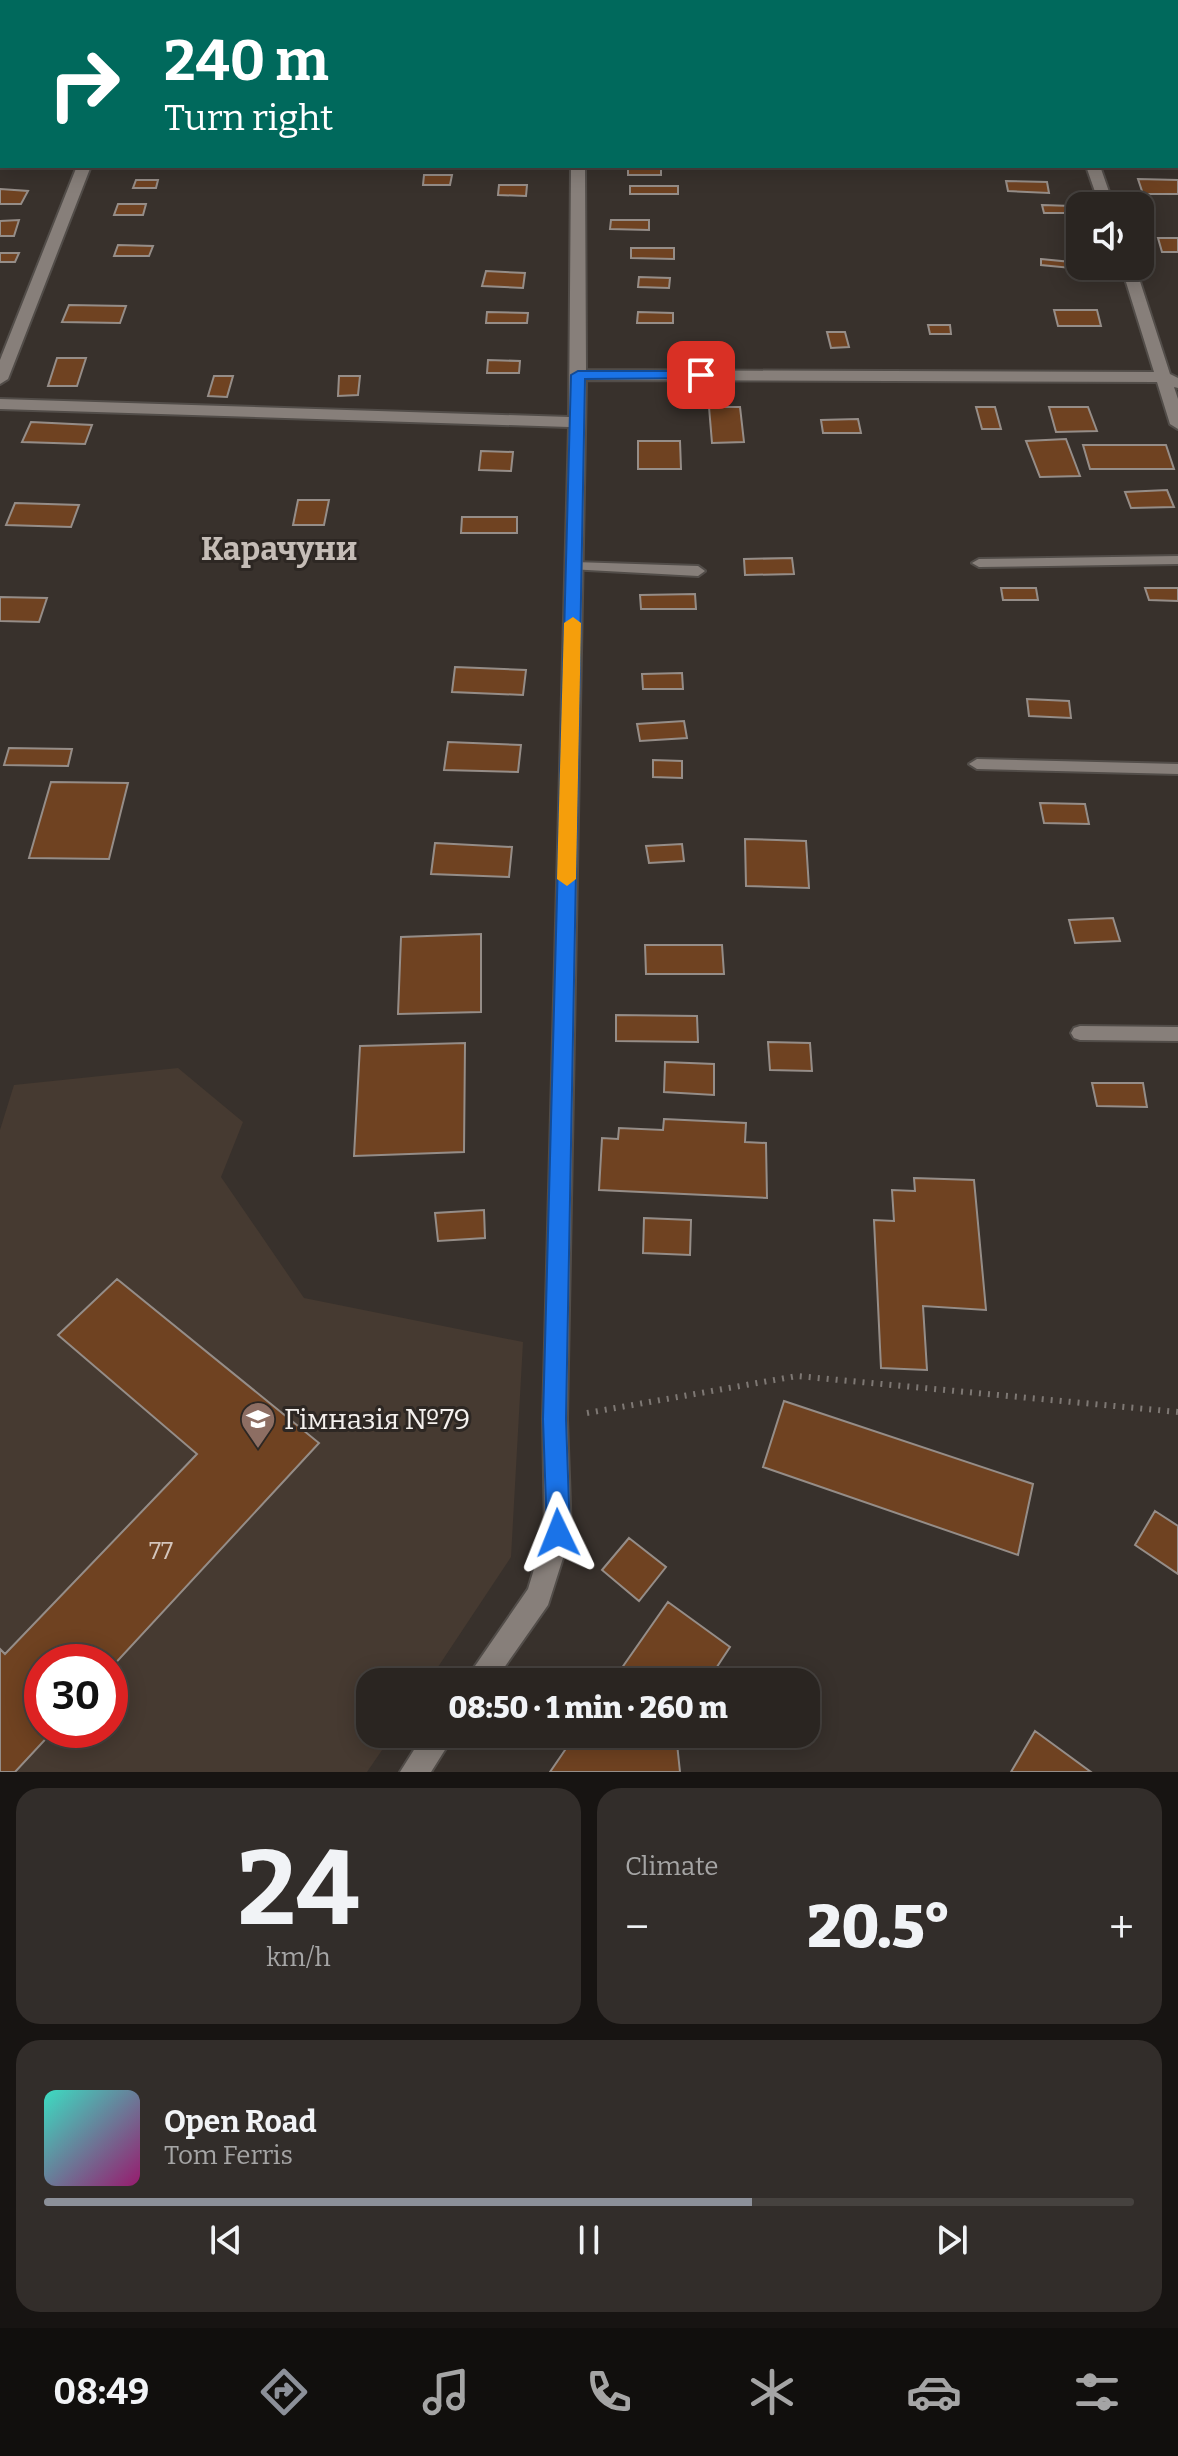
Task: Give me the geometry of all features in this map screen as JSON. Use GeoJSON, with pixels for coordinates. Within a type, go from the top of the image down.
{"type":"FeatureCollection","features":[{"type":"Feature","properties":{"kind":"street"},"geometry":{"type":"LineString","coordinates":[[0,379],[83,168]]}},
{"type":"Feature","properties":{"kind":"street"},"geometry":{"type":"LineString","coordinates":[[488,1668],[539,1596],[558,1533],[555,1419],[578,375],[578,168]]}},
{"type":"Feature","properties":{"kind":"street"},"geometry":{"type":"LineString","coordinates":[[1094,168],[1102,192]]}},
{"type":"Feature","properties":{"kind":"street"},"geometry":{"type":"LineString","coordinates":[[1133,280],[1170,380],[1178,424]]}},
{"type":"Feature","properties":{"kind":"street"},"geometry":{"type":"LineString","coordinates":[[578,375],[1170,380]]}},
{"type":"Feature","properties":{"kind":"street"},"geometry":{"type":"LineString","coordinates":[[0,404],[577,422]]}},
{"type":"Feature","properties":{"kind":"street"},"geometry":{"type":"LineString","coordinates":[[414,1772],[431,1748]]}},
{"type":"Feature","properties":{"kind":"lane"},"geometry":{"type":"LineString","coordinates":[[979,563],[1178,560]]}},
{"type":"Feature","properties":{"kind":"lane"},"geometry":{"type":"LineString","coordinates":[[574,566],[698,571]]}},
{"type":"Feature","properties":{"kind":"lane"},"geometry":{"type":"LineString","coordinates":[[977,764],[1178,769]]}},
{"type":"Feature","properties":{"kind":"lane"},"geometry":{"type":"LineString","coordinates":[[1080,1033],[1178,1034]]}},
{"type":"Feature","properties":{"kind":"path"},"geometry":{"type":"LineString","coordinates":[[555,1419],[797,1376],[1178,1412]]}},
{"type":"Feature","properties":{"kind":"shaded area","name":"Гімназія №79"},"geometry":{"type":"Polygon","coordinates":[[[178,1068],[243,1122],[221,1177],[304,1298],[523,1342],[511,1557],[437,1668],[356,1668],[356,1748],[383,1748],[367,1772],[0,1772],[0,1130],[14,1085],[178,1068]]]}},
{"type":"Feature","properties":{"kind":"building"},"geometry":{"type":"Polygon","coordinates":[[[628,168],[661,168],[661,175],[628,175],[628,168]]]}},
{"type":"Feature","properties":{"kind":"building"},"geometry":{"type":"Polygon","coordinates":[[[424,175],[452,175],[450,185],[423,185],[424,175]]]}},
{"type":"Feature","properties":{"kind":"building"},"geometry":{"type":"Polygon","coordinates":[[[1138,179],[1178,180],[1178,194],[1142,192],[1138,179]]]}},
{"type":"Feature","properties":{"kind":"building"},"geometry":{"type":"Polygon","coordinates":[[[136,180],[158,180],[156,188],[133,188],[136,180]]]}},
{"type":"Feature","properties":{"kind":"building"},"geometry":{"type":"Polygon","coordinates":[[[1006,181],[1047,182],[1049,193],[1008,191],[1006,181]]]}},
{"type":"Feature","properties":{"kind":"building"},"geometry":{"type":"Polygon","coordinates":[[[499,185],[527,185],[526,196],[498,195],[499,185]]]}},
{"type":"Feature","properties":{"kind":"building"},"geometry":{"type":"Polygon","coordinates":[[[630,186],[678,186],[678,194],[630,194],[630,186]]]}},
{"type":"Feature","properties":{"kind":"building"},"geometry":{"type":"Polygon","coordinates":[[[0,189],[28,191],[21,204],[0,204],[0,189]]]}},
{"type":"Feature","properties":{"kind":"building"},"geometry":{"type":"Polygon","coordinates":[[[118,204],[146,204],[143,215],[114,215],[118,204]]]}},
{"type":"Feature","properties":{"kind":"building"},"geometry":{"type":"Polygon","coordinates":[[[1042,205],[1066,206],[1066,213],[1044,213],[1042,205]]]}},
{"type":"Feature","properties":{"kind":"building"},"geometry":{"type":"Polygon","coordinates":[[[19,220],[14,236],[0,236],[0,221],[19,220]]]}},
{"type":"Feature","properties":{"kind":"building"},"geometry":{"type":"Polygon","coordinates":[[[611,220],[649,220],[649,230],[610,229],[611,220]]]}},
{"type":"Feature","properties":{"kind":"building"},"geometry":{"type":"Polygon","coordinates":[[[1158,238],[1178,238],[1178,252],[1162,252],[1158,238]]]}},
{"type":"Feature","properties":{"kind":"building"},"geometry":{"type":"Polygon","coordinates":[[[118,245],[153,246],[149,256],[114,256],[118,245]]]}},
{"type":"Feature","properties":{"kind":"building"},"geometry":{"type":"Polygon","coordinates":[[[631,248],[674,248],[674,259],[631,258],[631,248]]]}},
{"type":"Feature","properties":{"kind":"building"},"geometry":{"type":"Polygon","coordinates":[[[0,253],[19,253],[15,262],[0,262],[0,253]]]}},
{"type":"Feature","properties":{"kind":"building"},"geometry":{"type":"Polygon","coordinates":[[[1041,259],[1066,262],[1066,268],[1041,265],[1041,259]]]}},
{"type":"Feature","properties":{"kind":"building"},"geometry":{"type":"Polygon","coordinates":[[[486,271],[525,273],[523,288],[482,286],[486,271]]]}},
{"type":"Feature","properties":{"kind":"building"},"geometry":{"type":"Polygon","coordinates":[[[639,277],[670,278],[669,288],[638,287],[639,277]]]}},
{"type":"Feature","properties":{"kind":"building"},"geometry":{"type":"Polygon","coordinates":[[[69,305],[126,306],[120,323],[62,322],[69,305]]]}},
{"type":"Feature","properties":{"kind":"building"},"geometry":{"type":"Polygon","coordinates":[[[1054,310],[1097,310],[1101,326],[1058,326],[1054,310]]]}},
{"type":"Feature","properties":{"kind":"building"},"geometry":{"type":"Polygon","coordinates":[[[487,312],[528,313],[527,323],[486,323],[487,312]]]}},
{"type":"Feature","properties":{"kind":"building"},"geometry":{"type":"Polygon","coordinates":[[[638,312],[673,313],[673,323],[637,323],[638,312]]]}},
{"type":"Feature","properties":{"kind":"building"},"geometry":{"type":"Polygon","coordinates":[[[928,325],[950,325],[951,334],[930,334],[928,325]]]}},
{"type":"Feature","properties":{"kind":"building"},"geometry":{"type":"Polygon","coordinates":[[[827,332],[845,332],[849,347],[831,348],[827,332]]]}},
{"type":"Feature","properties":{"kind":"building"},"geometry":{"type":"Polygon","coordinates":[[[57,358],[86,358],[77,386],[48,386],[57,358]]]}},
{"type":"Feature","properties":{"kind":"building"},"geometry":{"type":"Polygon","coordinates":[[[488,360],[520,361],[519,373],[487,373],[488,360]]]}},
{"type":"Feature","properties":{"kind":"building"},"geometry":{"type":"Polygon","coordinates":[[[214,376],[233,376],[227,397],[208,396],[214,376]]]}},
{"type":"Feature","properties":{"kind":"building"},"geometry":{"type":"Polygon","coordinates":[[[339,376],[360,376],[358,395],[338,396],[339,376]]]}},
{"type":"Feature","properties":{"kind":"building"},"geometry":{"type":"Polygon","coordinates":[[[709,407],[740,407],[744,442],[712,443],[709,407]]]}},
{"type":"Feature","properties":{"kind":"building"},"geometry":{"type":"Polygon","coordinates":[[[976,407],[995,407],[1001,429],[982,429],[976,407]]]}},
{"type":"Feature","properties":{"kind":"building"},"geometry":{"type":"Polygon","coordinates":[[[1049,407],[1088,407],[1097,431],[1056,432],[1049,407]]]}},
{"type":"Feature","properties":{"kind":"building"},"geometry":{"type":"Polygon","coordinates":[[[858,419],[861,433],[823,433],[821,420],[858,419]]]}},
{"type":"Feature","properties":{"kind":"building"},"geometry":{"type":"Polygon","coordinates":[[[31,422],[92,425],[85,444],[22,442],[31,422]]]}},
{"type":"Feature","properties":{"kind":"building"},"geometry":{"type":"Polygon","coordinates":[[[1066,439],[1080,476],[1040,477],[1026,441],[1066,439]]]}},
{"type":"Feature","properties":{"kind":"building"},"geometry":{"type":"Polygon","coordinates":[[[638,441],[680,441],[681,469],[638,469],[638,441]]]}},
{"type":"Feature","properties":{"kind":"building"},"geometry":{"type":"Polygon","coordinates":[[[1083,445],[1166,445],[1174,469],[1090,469],[1083,445]]]}},
{"type":"Feature","properties":{"kind":"building"},"geometry":{"type":"Polygon","coordinates":[[[481,451],[513,452],[511,471],[479,470],[481,451]]]}},
{"type":"Feature","properties":{"kind":"building"},"geometry":{"type":"Polygon","coordinates":[[[1167,490],[1174,507],[1131,508],[1125,492],[1167,490]]]}},
{"type":"Feature","properties":{"kind":"building"},"geometry":{"type":"Polygon","coordinates":[[[298,500],[329,500],[324,525],[293,525],[298,500]]]}},
{"type":"Feature","properties":{"kind":"building"},"geometry":{"type":"Polygon","coordinates":[[[15,503],[79,505],[71,527],[6,525],[15,503]]]}},
{"type":"Feature","properties":{"kind":"building"},"geometry":{"type":"Polygon","coordinates":[[[462,517],[517,517],[517,533],[461,533],[462,517]]]}},
{"type":"Feature","properties":{"kind":"building"},"geometry":{"type":"Polygon","coordinates":[[[792,558],[794,574],[745,575],[744,559],[792,558]]]}},
{"type":"Feature","properties":{"kind":"building"},"geometry":{"type":"Polygon","coordinates":[[[1001,588],[1036,588],[1038,600],[1003,600],[1001,588]]]}},
{"type":"Feature","properties":{"kind":"building"},"geometry":{"type":"Polygon","coordinates":[[[1145,588],[1178,588],[1178,601],[1149,600],[1145,588]]]}},
{"type":"Feature","properties":{"kind":"building"},"geometry":{"type":"Polygon","coordinates":[[[695,594],[696,609],[641,609],[640,595],[695,594]]]}},
{"type":"Feature","properties":{"kind":"building"},"geometry":{"type":"Polygon","coordinates":[[[0,597],[47,598],[39,622],[0,621],[0,597]]]}},
{"type":"Feature","properties":{"kind":"building"},"geometry":{"type":"Polygon","coordinates":[[[455,667],[526,670],[523,695],[452,692],[455,667]]]}},
{"type":"Feature","properties":{"kind":"building"},"geometry":{"type":"Polygon","coordinates":[[[682,673],[683,689],[643,689],[642,674],[682,673]]]}},
{"type":"Feature","properties":{"kind":"building"},"geometry":{"type":"Polygon","coordinates":[[[1027,699],[1069,701],[1071,718],[1029,716],[1027,699]]]}},
{"type":"Feature","properties":{"kind":"building"},"geometry":{"type":"Polygon","coordinates":[[[684,721],[687,738],[640,741],[637,724],[684,721]]]}},
{"type":"Feature","properties":{"kind":"building"},"geometry":{"type":"Polygon","coordinates":[[[448,742],[521,745],[518,772],[444,770],[448,742]]]}},
{"type":"Feature","properties":{"kind":"building"},"geometry":{"type":"Polygon","coordinates":[[[9,748],[72,749],[68,766],[4,765],[9,748]]]}},
{"type":"Feature","properties":{"kind":"building"},"geometry":{"type":"Polygon","coordinates":[[[653,760],[682,761],[682,778],[653,777],[653,760]]]}},
{"type":"Feature","properties":{"kind":"building"},"geometry":{"type":"Polygon","coordinates":[[[51,782],[128,783],[109,859],[29,858],[51,782]]]}},
{"type":"Feature","properties":{"kind":"building"},"geometry":{"type":"Polygon","coordinates":[[[1040,803],[1085,804],[1089,824],[1044,823],[1040,803]]]}},
{"type":"Feature","properties":{"kind":"building"},"geometry":{"type":"Polygon","coordinates":[[[745,839],[806,841],[809,888],[746,886],[745,839]]]}},
{"type":"Feature","properties":{"kind":"building"},"geometry":{"type":"Polygon","coordinates":[[[435,843],[512,847],[509,877],[431,874],[435,843]]]}},
{"type":"Feature","properties":{"kind":"building"},"geometry":{"type":"Polygon","coordinates":[[[682,844],[684,861],[649,863],[646,846],[682,844]]]}},
{"type":"Feature","properties":{"kind":"building"},"geometry":{"type":"Polygon","coordinates":[[[1113,918],[1120,941],[1075,943],[1069,920],[1113,918]]]}},
{"type":"Feature","properties":{"kind":"building"},"geometry":{"type":"Polygon","coordinates":[[[481,934],[481,1012],[398,1014],[401,937],[481,934]]]}},
{"type":"Feature","properties":{"kind":"building"},"geometry":{"type":"Polygon","coordinates":[[[645,945],[722,945],[724,974],[646,974],[645,945]]]}},
{"type":"Feature","properties":{"kind":"building"},"geometry":{"type":"Polygon","coordinates":[[[616,1015],[697,1016],[698,1042],[616,1041],[616,1015]]]}},
{"type":"Feature","properties":{"kind":"building"},"geometry":{"type":"Polygon","coordinates":[[[768,1042],[810,1043],[812,1071],[770,1070],[768,1042]]]}},
{"type":"Feature","properties":{"kind":"building"},"geometry":{"type":"Polygon","coordinates":[[[465,1043],[464,1152],[354,1156],[360,1046],[465,1043]]]}},
{"type":"Feature","properties":{"kind":"building"},"geometry":{"type":"Polygon","coordinates":[[[665,1062],[714,1064],[714,1095],[664,1092],[665,1062]]]}},
{"type":"Feature","properties":{"kind":"building"},"geometry":{"type":"Polygon","coordinates":[[[1092,1083],[1143,1083],[1147,1107],[1097,1106],[1092,1083]]]}},
{"type":"Feature","properties":{"kind":"building"},"geometry":{"type":"Polygon","coordinates":[[[664,1119],[746,1123],[745,1142],[766,1143],[767,1198],[599,1190],[602,1138],[618,1139],[619,1128],[663,1130],[664,1119]]]}},
{"type":"Feature","properties":{"kind":"building"},"geometry":{"type":"Polygon","coordinates":[[[914,1178],[974,1180],[986,1310],[923,1306],[927,1370],[881,1368],[874,1220],[894,1221],[892,1190],[915,1191],[914,1178]]]}},
{"type":"Feature","properties":{"kind":"building"},"geometry":{"type":"Polygon","coordinates":[[[484,1210],[485,1238],[438,1241],[435,1213],[484,1210]]]}},
{"type":"Feature","properties":{"kind":"building"},"geometry":{"type":"Polygon","coordinates":[[[644,1218],[691,1220],[690,1255],[643,1253],[644,1218]]]}},
{"type":"Feature","properties":{"kind":"building"},"geometry":{"type":"Polygon","coordinates":[[[117,1279],[319,1443],[128,1650],[128,1644],[24,1644],[24,1748],[37,1748],[15,1772],[0,1772],[0,1649],[5,1654],[197,1454],[58,1335],[117,1279]]]}},
{"type":"Feature","properties":{"kind":"building"},"geometry":{"type":"Polygon","coordinates":[[[784,1401],[1033,1484],[1018,1555],[763,1467],[784,1401]]]}},
{"type":"Feature","properties":{"kind":"building"},"geometry":{"type":"Polygon","coordinates":[[[1155,1511],[1178,1526],[1178,1574],[1135,1545],[1155,1511]]]}},
{"type":"Feature","properties":{"kind":"building"},"geometry":{"type":"Polygon","coordinates":[[[629,1538],[666,1567],[639,1601],[602,1570],[629,1538]]]}},
{"type":"Feature","properties":{"kind":"building"},"geometry":{"type":"Polygon","coordinates":[[[668,1602],[730,1647],[716,1668],[622,1668],[668,1602]]]}},
{"type":"Feature","properties":{"kind":"building"},"geometry":{"type":"Polygon","coordinates":[[[1035,1731],[1091,1772],[1011,1772],[1035,1731]]]}},
{"type":"Feature","properties":{"kind":"building"},"geometry":{"type":"Polygon","coordinates":[[[566,1748],[677,1748],[680,1772],[550,1772],[566,1748]]]}},
{"type":"Feature","properties":{"kind":"slow traffic"},"geometry":{"type":"LineString","coordinates":[[567,879],[573,623]]}},
{"type":"Feature","properties":{"kind":"place","name":"Гімназія №79"},"geometry":{"type":"Point","coordinates":[258,1450]}},
{"type":"Feature","properties":{"kind":"district","name":"Карачуни"},"geometry":{"type":"Point","coordinates":[279,549]}},
{"type":"Feature","properties":{"kind":"route"},"geometry":{"type":"LineString","coordinates":[[558,1533],[555,1419],[578,375],[701,375]]}}]}
